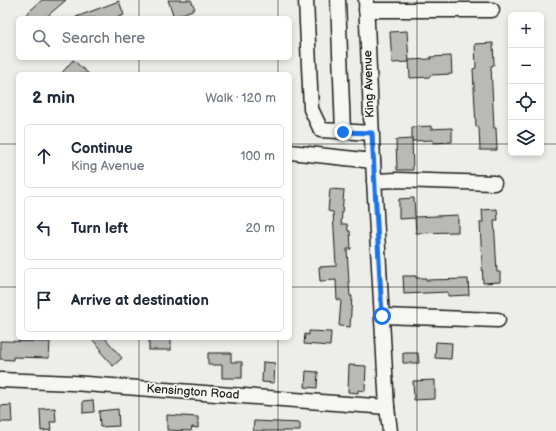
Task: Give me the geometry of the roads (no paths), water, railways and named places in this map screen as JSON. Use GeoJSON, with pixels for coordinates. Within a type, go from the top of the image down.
{"type":"FeatureCollection","features":[{"type":"Feature","properties":{"kind":"street"},"geometry":{"type":"LineString","coordinates":[[306,0],[311,109],[321,130],[372,133]]}},
{"type":"Feature","properties":{"kind":"street"},"geometry":{"type":"LineString","coordinates":[[338,0],[343,132]]}},
{"type":"Feature","properties":{"kind":"street"},"geometry":{"type":"LineString","coordinates":[[366,5],[492,10]]}},
{"type":"Feature","properties":{"kind":"street","name":"King Avenue"},"geometry":{"type":"LineString","coordinates":[[366,5],[374,181],[387,407],[390,431]]}},
{"type":"Feature","properties":{"kind":"street"},"geometry":{"type":"LineString","coordinates":[[292,152],[373,161]]}},
{"type":"Feature","properties":{"kind":"street"},"geometry":{"type":"LineString","coordinates":[[374,181],[494,182]]}},
{"type":"Feature","properties":{"kind":"street"},"geometry":{"type":"LineString","coordinates":[[382,316],[498,320]]}},
{"type":"Feature","properties":{"kind":"street","name":"Kensington Road"},"geometry":{"type":"LineString","coordinates":[[0,380],[73,383],[387,407]]}}]}
